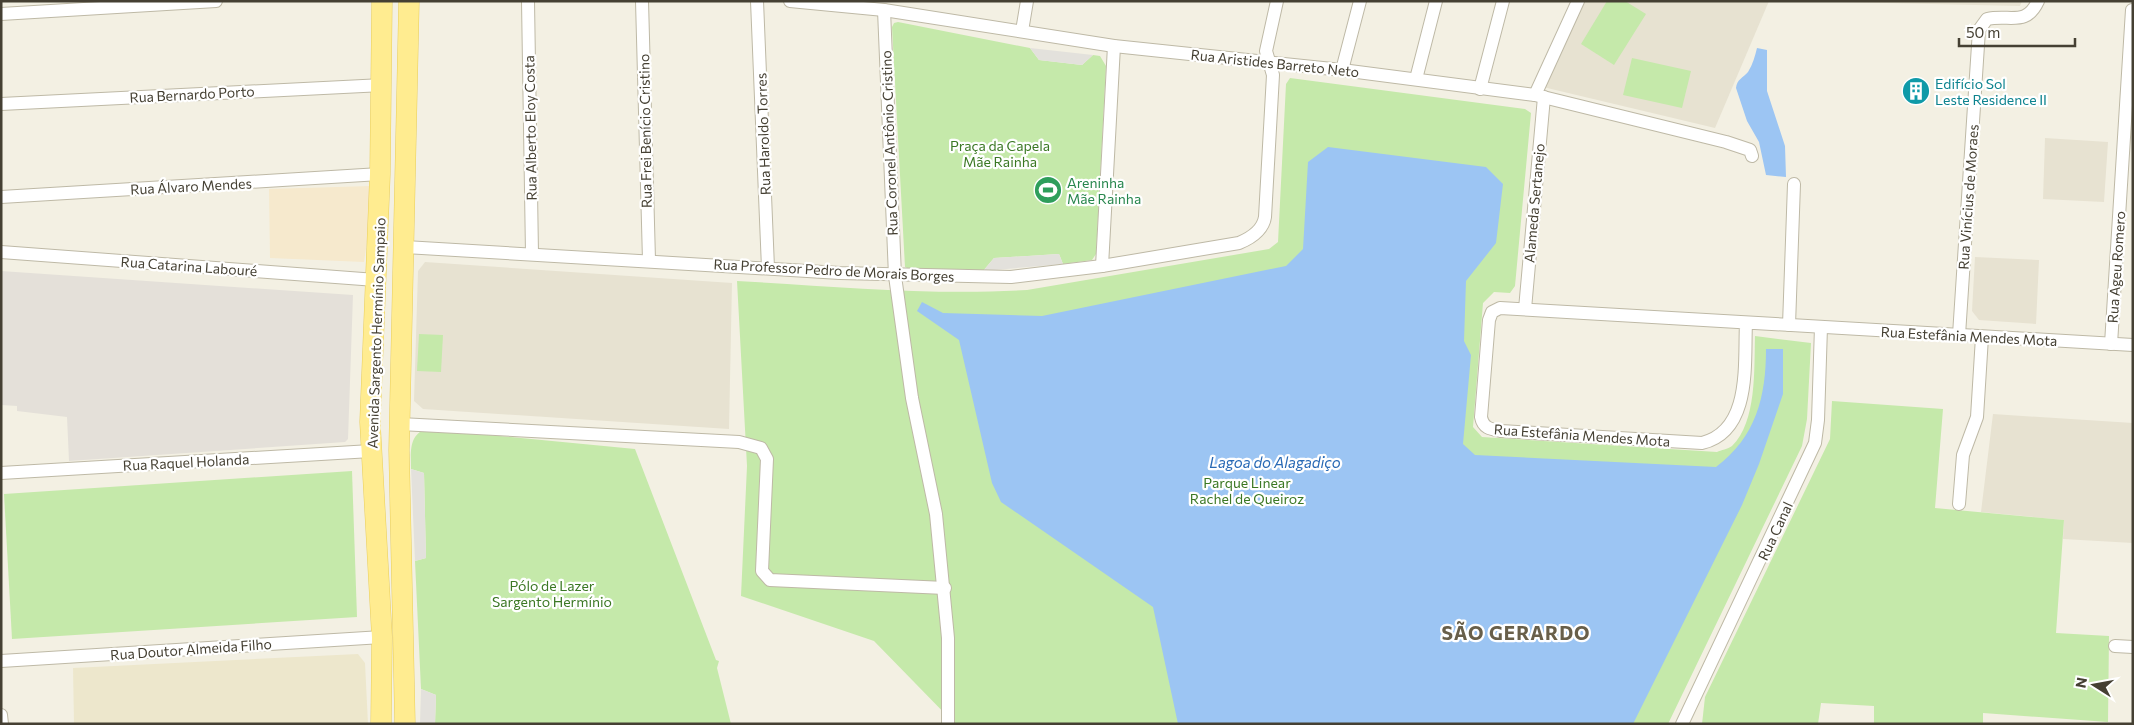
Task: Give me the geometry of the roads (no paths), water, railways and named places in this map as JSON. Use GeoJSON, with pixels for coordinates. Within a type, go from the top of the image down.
{"type":"FeatureCollection","features":[{"type":"Feature","properties":{"kind":"main road","name":"Avenida Sargento Hermínio Sampaio"},"geometry":{"type":"LineString","coordinates":[[381,724],[382,636],[371,451],[372,369],[383,85],[382,1]]}},
{"type":"Feature","properties":{"kind":"main road","name":"Avenida Sargento Hermínio Sampaio"},"geometry":{"type":"LineString","coordinates":[[405,724],[400,424],[409,1]]}},
{"type":"Feature","properties":{"kind":"street"},"geometry":{"type":"LineString","coordinates":[[1,14],[216,1]]}},
{"type":"Feature","properties":{"kind":"street","name":"Rua Alberto Eloy Costa"},"geometry":{"type":"LineString","coordinates":[[528,1],[532,254]]}},
{"type":"Feature","properties":{"kind":"street","name":"Rua Frei Benício Cristino"},"geometry":{"type":"LineString","coordinates":[[642,1],[649,260]]}},
{"type":"Feature","properties":{"kind":"street","name":"Rua Haroldo Torres"},"geometry":{"type":"LineString","coordinates":[[758,1],[768,268]]}},
{"type":"Feature","properties":{"kind":"street","name":"Rua Aristides Barreto Neto"},"geometry":{"type":"LineString","coordinates":[[790,1],[884,10],[1114,46],[1342,70],[1539,96],[1726,142],[1750,150],[1752,156]]}},
{"type":"Feature","properties":{"kind":"street"},"geometry":{"type":"LineString","coordinates":[[1022,31],[1027,1]]}},
{"type":"Feature","properties":{"kind":"street"},"geometry":{"type":"LineString","coordinates":[[1269,62],[1266,51],[1277,1]]}},
{"type":"Feature","properties":{"kind":"street"},"geometry":{"type":"LineString","coordinates":[[1342,70],[1360,1]]}},
{"type":"Feature","properties":{"kind":"street"},"geometry":{"type":"LineString","coordinates":[[1416,79],[1436,1]]}},
{"type":"Feature","properties":{"kind":"street"},"geometry":{"type":"LineString","coordinates":[[1480,89],[1503,1]]}},
{"type":"Feature","properties":{"kind":"street","name":"Alameda Sertanejo"},"geometry":{"type":"LineString","coordinates":[[1524,309],[1539,96],[1578,1]]}},
{"type":"Feature","properties":{"kind":"street","name":"Rua Vinícius de Moraes"},"geometry":{"type":"LineString","coordinates":[[1959,335],[1979,30],[1987,19],[2026,17],[2031,13],[2038,1]]}},
{"type":"Feature","properties":{"kind":"street","name":"Rua Coronel Antônio Cristino"},"geometry":{"type":"LineString","coordinates":[[884,10],[895,276],[912,398],[936,514],[948,638],[948,724]]}},
{"type":"Feature","properties":{"kind":"street","name":"Rua Ageu Romero"},"geometry":{"type":"LineString","coordinates":[[2111,344],[2132,10]]}},
{"type":"Feature","properties":{"kind":"street"},"geometry":{"type":"LineString","coordinates":[[1102,266],[1114,46]]}},
{"type":"Feature","properties":{"kind":"street","name":"Rua Professor Pedro de Morais Borges"},"geometry":{"type":"LineString","coordinates":[[404,247],[895,276],[1011,277],[1102,266],[1229,246],[1249,238],[1264,224],[1273,75],[1269,62]]}},
{"type":"Feature","properties":{"kind":"street","name":"Rua Bernardo Porto"},"geometry":{"type":"LineString","coordinates":[[1,104],[383,85]]}},
{"type":"Feature","properties":{"kind":"street","name":"Rua Álvaro Mendes"},"geometry":{"type":"LineString","coordinates":[[1,197],[380,174]]}},
{"type":"Feature","properties":{"kind":"street"},"geometry":{"type":"LineString","coordinates":[[1789,325],[1794,184]]}},
{"type":"Feature","properties":{"kind":"street","name":"Rua Catarina Labouré"},"geometry":{"type":"LineString","coordinates":[[1,252],[376,280]]}},
{"type":"Feature","properties":{"kind":"street","name":"Rua Estefânia Mendes Mota"},"geometry":{"type":"LineString","coordinates":[[1746,323],[1743,387],[1736,417],[1713,440],[1702,443],[1489,429],[1482,424],[1480,416],[1490,314],[1500,308],[2133,345]]}},
{"type":"Feature","properties":{"kind":"street","name":"Rua Canal"},"geometry":{"type":"LineString","coordinates":[[1682,724],[1815,443],[1818,420],[1821,327]]}},
{"type":"Feature","properties":{"kind":"street"},"geometry":{"type":"LineString","coordinates":[[1958,504],[1963,455],[1977,417],[1982,337]]}},
{"type":"Feature","properties":{"kind":"street"},"geometry":{"type":"LineString","coordinates":[[400,424],[739,442],[761,448],[767,459],[762,572],[765,577],[770,580],[944,588]]}},
{"type":"Feature","properties":{"kind":"street","name":"Rua Raquel Holanda"},"geometry":{"type":"LineString","coordinates":[[1,472],[371,451]]}},
{"type":"Feature","properties":{"kind":"street","name":"Rua Doutor Almeida Filho"},"geometry":{"type":"LineString","coordinates":[[1,661],[382,636]]}},
{"type":"Feature","properties":{"kind":"street"},"geometry":{"type":"LineString","coordinates":[[2116,646],[2133,647]]}},
{"type":"Feature","properties":{"kind":"street"},"geometry":{"type":"LineString","coordinates":[[1,715],[2,724]]}},
{"type":"Feature","properties":{"kind":"water"},"geometry":{"type":"Polygon","coordinates":[[[1757,48],[1767,50],[1767,91],[1785,146],[1786,177],[1766,175],[1759,142],[1747,121],[1736,88],[1739,81],[1750,69],[1757,48]]]}},
{"type":"Feature","properties":{"kind":"water","name":"Lagoa do Alagadiço"},"geometry":{"type":"Polygon","coordinates":[[[1328,147],[1486,167],[1503,184],[1496,243],[1466,281],[1464,341],[1471,355],[1463,444],[1475,455],[1716,467],[1741,443],[1756,415],[1764,383],[1766,349],[1783,349],[1783,394],[1759,464],[1742,505],[1633,724],[1178,724],[1153,607],[1001,502],[992,483],[959,340],[917,311],[922,302],[943,313],[1042,316],[1286,266],[1303,249],[1308,162],[1328,147]]]}},
{"type":"Feature","properties":{"kind":"place","name":"Edifício Sol Leste Residence II"},"geometry":{"type":"Point","coordinates":[1916,91]}},
{"type":"Feature","properties":{"kind":"place","name":"Areninha Mãe Rainha"},"geometry":{"type":"Point","coordinates":[1048,190]}},
{"type":"Feature","properties":{"kind":"district","name":"SÃO GERARDO"},"geometry":{"type":"Point","coordinates":[1516,632]}},
{"type":"Feature","properties":{"kind":"park label","name":"Praça da Capela Mãe Rainha"},"geometry":{"type":"Point","coordinates":[1000,154]}},
{"type":"Feature","properties":{"kind":"park label","name":"Parque Linear Rachel de Queiroz"},"geometry":{"type":"Point","coordinates":[1247,490]}},
{"type":"Feature","properties":{"kind":"park label","name":"Pólo de Lazer Sargento Hermínio"},"geometry":{"type":"Point","coordinates":[552,594]}}]}
